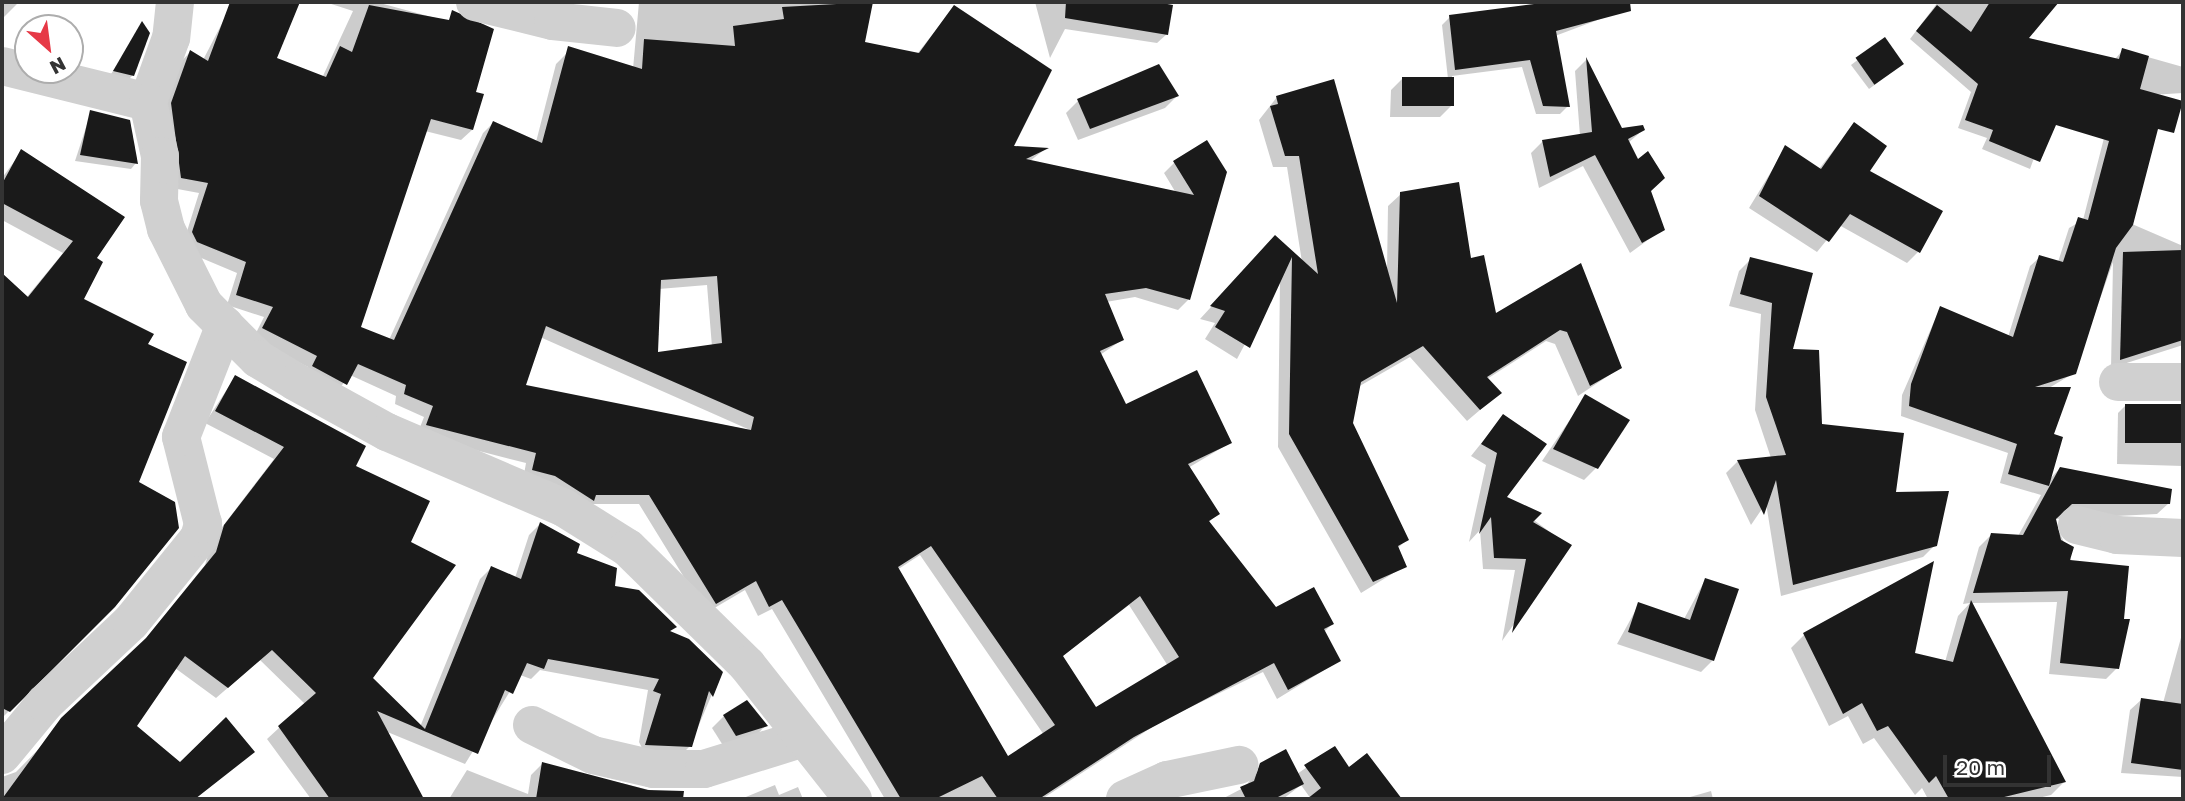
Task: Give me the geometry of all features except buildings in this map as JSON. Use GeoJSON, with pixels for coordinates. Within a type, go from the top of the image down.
{"type":"FeatureCollection","features":[{"type":"Feature","properties":{"kind":"street"},"geometry":{"type":"LineString","coordinates":[[175,2],[171,38],[148,102],[160,156],[159,201],[166,229],[204,305],[258,359],[296,382],[387,432],[564,508],[628,548],[747,665],[853,799]]}},
{"type":"Feature","properties":{"kind":"street"},"geometry":{"type":"LineString","coordinates":[[475,2],[553,22],[617,28]]}},
{"type":"Feature","properties":{"kind":"street"},"geometry":{"type":"LineString","coordinates":[[2,66],[148,102]]}},
{"type":"Feature","properties":{"kind":"street"},"geometry":{"type":"LineString","coordinates":[[2,755],[45,703],[131,622],[199,538],[203,524],[181,437],[225,325]]}},
{"type":"Feature","properties":{"kind":"street"},"geometry":{"type":"LineString","coordinates":[[2118,382],[2183,382]]}},
{"type":"Feature","properties":{"kind":"street"},"geometry":{"type":"LineString","coordinates":[[2077,525],[2117,535],[2183,538]]}},
{"type":"Feature","properties":{"kind":"street"},"geometry":{"type":"LineString","coordinates":[[532,725],[569,747],[653,769],[704,769],[804,738]]}},
{"type":"Feature","properties":{"kind":"street"},"geometry":{"type":"LineString","coordinates":[[1125,799],[1167,780],[1239,765]]}}]}
